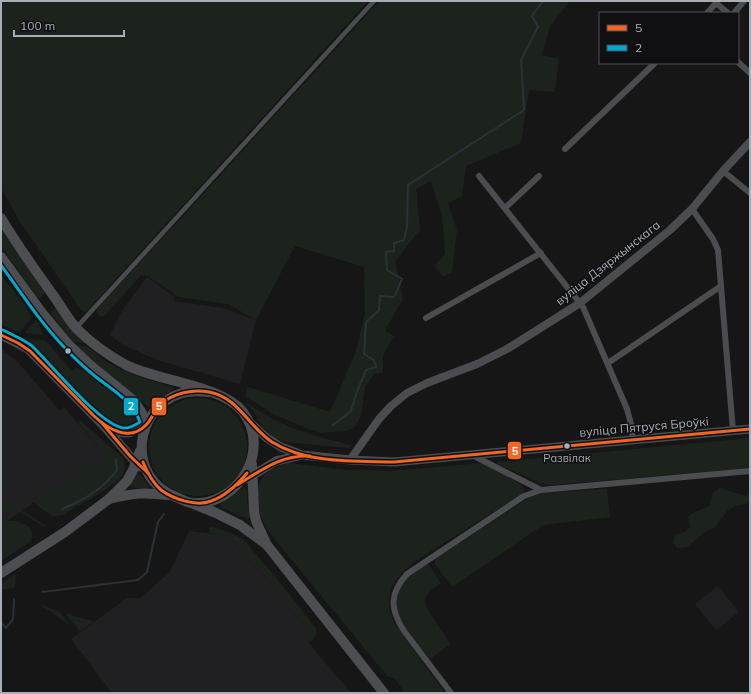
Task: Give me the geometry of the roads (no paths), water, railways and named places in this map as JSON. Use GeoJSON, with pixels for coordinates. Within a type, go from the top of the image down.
{"type":"FeatureCollection","features":[{"type":"Feature","properties":{"kind":"main road"},"geometry":{"type":"LineString","coordinates":[[1,218],[76,328],[105,352],[127,365],[149,374],[224,396],[243,412],[253,436],[254,450],[247,473],[237,485],[225,494],[210,502],[190,503]]}},
{"type":"Feature","properties":{"kind":"main road"},"geometry":{"type":"LineString","coordinates":[[1,257],[68,344],[91,366],[134,401],[142,413],[146,424]]}},
{"type":"Feature","properties":{"kind":"main road"},"geometry":{"type":"LineString","coordinates":[[1,335],[28,349],[148,473]]}},
{"type":"Feature","properties":{"kind":"main road"},"geometry":{"type":"LineString","coordinates":[[210,392],[197,391],[183,393],[172,397],[153,413],[146,424],[142,436],[141,447],[143,462],[148,473],[161,490],[171,496],[216,513],[240,525],[267,545],[384,693]]}},
{"type":"Feature","properties":{"kind":"main road","name":"вуліца Пятруся Броўкі"},"geometry":{"type":"LineString","coordinates":[[248,421],[266,438],[281,447],[302,456]]}},
{"type":"Feature","properties":{"kind":"main road"},"geometry":{"type":"LineString","coordinates":[[104,426],[121,434],[136,431],[146,424]]}},
{"type":"Feature","properties":{"kind":"main road","name":"вуліца Пятруся Броўкі"},"geometry":{"type":"LineString","coordinates":[[237,485],[276,461],[302,456],[394,462],[750,429]]}},
{"type":"Feature","properties":{"kind":"main road"},"geometry":{"type":"LineString","coordinates":[[1,573],[64,532],[109,499],[127,481],[141,447]]}},
{"type":"Feature","properties":{"kind":"main road"},"geometry":{"type":"LineString","coordinates":[[252,460],[253,503],[255,516],[267,545]]}},
{"type":"Feature","properties":{"kind":"main road"},"geometry":{"type":"LineString","coordinates":[[109,499],[141,493],[171,496]]}},
{"type":"Feature","properties":{"kind":"street"},"geometry":{"type":"LineString","coordinates":[[76,328],[374,1]]}},
{"type":"Feature","properties":{"kind":"street"},"geometry":{"type":"LineString","coordinates":[[735,12],[744,1]]}},
{"type":"Feature","properties":{"kind":"street"},"geometry":{"type":"LineString","coordinates":[[708,12],[716,3],[727,12]]}},
{"type":"Feature","properties":{"kind":"street"},"geometry":{"type":"LineString","coordinates":[[739,63],[750,73]]}},
{"type":"Feature","properties":{"kind":"street"},"geometry":{"type":"LineString","coordinates":[[565,148],[654,64]]}},
{"type":"Feature","properties":{"kind":"street","name":"вуліца Дзяржынскага"},"geometry":{"type":"LineString","coordinates":[[350,460],[379,419],[406,393],[427,383],[477,364],[507,349],[580,303],[670,230],[692,209],[723,171],[750,142]]}},
{"type":"Feature","properties":{"kind":"street"},"geometry":{"type":"LineString","coordinates":[[723,171],[750,193]]}},
{"type":"Feature","properties":{"kind":"street"},"geometry":{"type":"LineString","coordinates":[[479,176],[580,303],[590,322],[627,409],[633,440]]}},
{"type":"Feature","properties":{"kind":"street"},"geometry":{"type":"LineString","coordinates":[[505,208],[539,176]]}},
{"type":"Feature","properties":{"kind":"street"},"geometry":{"type":"LineString","coordinates":[[692,209],[713,239],[718,250],[733,431]]}},
{"type":"Feature","properties":{"kind":"street"},"geometry":{"type":"LineString","coordinates":[[426,318],[541,253]]}},
{"type":"Feature","properties":{"kind":"street"},"geometry":{"type":"LineString","coordinates":[[608,363],[721,286]]}},
{"type":"Feature","properties":{"kind":"street"},"geometry":{"type":"LineString","coordinates":[[472,455],[541,490]]}},
{"type":"Feature","properties":{"kind":"street"},"geometry":{"type":"LineString","coordinates":[[451,693],[398,621],[394,610],[393,599],[395,590],[407,574],[524,496],[541,490],[750,471]]}},
{"type":"Feature","properties":{"kind":"waterway"},"geometry":{"type":"LineString","coordinates":[[333,425],[351,411],[366,370],[376,367],[374,360],[364,354],[366,322],[379,310],[380,296],[394,297],[402,279],[387,270],[386,252],[394,251],[394,243],[404,240],[407,227],[408,185],[524,110],[521,60],[538,27],[532,16],[543,1]]}},
{"type":"Feature","properties":{"kind":"waterway"},"geometry":{"type":"LineString","coordinates":[[62,509],[85,498],[106,483],[117,470],[116,460]]}},
{"type":"Feature","properties":{"kind":"waterway"},"geometry":{"type":"LineString","coordinates":[[42,592],[138,580],[147,572],[158,522],[164,514]]}},
{"type":"Feature","properties":{"kind":"waterway"},"geometry":{"type":"LineString","coordinates":[[1,623],[6,628],[13,619],[14,599]]}},
{"type":"Feature","properties":{"kind":"place","name":"Развілак"},"geometry":{"type":"Point","coordinates":[567,446]}}]}
